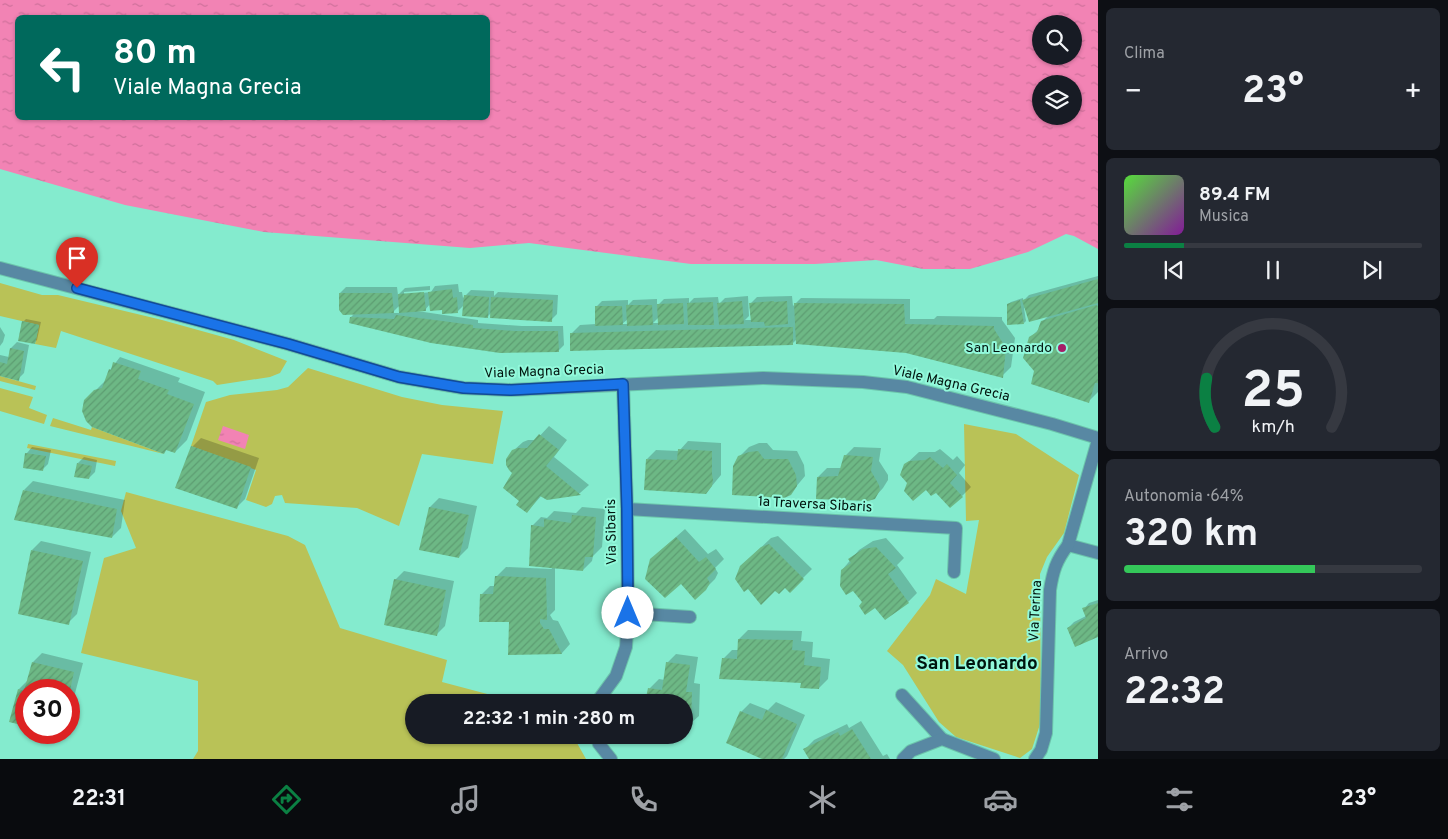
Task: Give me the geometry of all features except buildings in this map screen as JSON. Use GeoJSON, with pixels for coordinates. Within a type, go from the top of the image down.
{"type":"FeatureCollection","features":[{"type":"Feature","properties":{"kind":"street","name":"Viale Magna Grecia"},"geometry":{"type":"LineString","coordinates":[[0,268],[288,344],[399,377],[464,388],[511,390],[763,378],[863,382],[916,389],[1052,424],[1098,439]]}},
{"type":"Feature","properties":{"kind":"street","name":"Via Sibaris"},"geometry":{"type":"LineString","coordinates":[[603,694],[616,676],[626,648],[628,613],[627,509],[623,384]]}},
{"type":"Feature","properties":{"kind":"street","name":"Via Terina"},"geometry":{"type":"LineString","coordinates":[[1035,759],[1041,750],[1046,733],[1052,575],[1058,559],[1068,545],[1098,439]]}},
{"type":"Feature","properties":{"kind":"street","name":"1a Traversa Sibaris"},"geometry":{"type":"LineString","coordinates":[[627,509],[956,528],[954,572]]}},
{"type":"Feature","properties":{"kind":"street"},"geometry":{"type":"LineString","coordinates":[[1068,545],[1098,553]]}},
{"type":"Feature","properties":{"kind":"street"},"geometry":{"type":"LineString","coordinates":[[628,613],[690,617]]}},
{"type":"Feature","properties":{"kind":"street"},"geometry":{"type":"LineString","coordinates":[[902,695],[942,739],[994,759]]}},
{"type":"Feature","properties":{"kind":"street"},"geometry":{"type":"LineString","coordinates":[[903,759],[911,750],[942,739]]}},
{"type":"Feature","properties":{"kind":"street"},"geometry":{"type":"LineString","coordinates":[[599,744],[611,759]]}},
{"type":"Feature","properties":{"kind":"green space"},"geometry":{"type":"Polygon","coordinates":[[[0,283],[42,295],[58,295],[162,320],[234,340],[287,361],[280,373],[270,377],[217,385],[213,381],[61,331],[56,348],[35,344],[39,325],[0,316],[0,283]]]}},
{"type":"Feature","properties":{"kind":"green space"},"geometry":{"type":"Polygon","coordinates":[[[308,368],[402,397],[442,405],[503,411],[493,464],[422,454],[399,526],[357,508],[285,503],[282,495],[275,496],[272,504],[266,507],[246,500],[256,470],[191,446],[206,402],[230,395],[288,387],[308,368]]]}},
{"type":"Feature","properties":{"kind":"green space"},"geometry":{"type":"Polygon","coordinates":[[[0,376],[36,386],[35,390],[0,381],[0,376]]]}},
{"type":"Feature","properties":{"kind":"green space"},"geometry":{"type":"Polygon","coordinates":[[[0,388],[33,397],[29,408],[47,415],[44,424],[0,411],[0,388]]]}},
{"type":"Feature","properties":{"kind":"green space"},"geometry":{"type":"Polygon","coordinates":[[[53,418],[91,430],[92,427],[164,454],[50,426],[53,418]]]}},
{"type":"Feature","properties":{"kind":"green space"},"geometry":{"type":"Polygon","coordinates":[[[964,424],[1016,434],[1079,475],[1064,533],[1047,557],[1040,574],[1041,721],[1032,749],[1020,758],[956,737],[939,722],[903,665],[887,651],[930,595],[936,579],[966,594],[979,520],[966,521],[964,424]]]}},
{"type":"Feature","properties":{"kind":"green space"},"geometry":{"type":"Polygon","coordinates":[[[28,444],[116,461],[115,466],[27,448],[28,444]]]}},
{"type":"Feature","properties":{"kind":"green space"},"geometry":{"type":"Polygon","coordinates":[[[126,492],[288,536],[305,545],[340,628],[447,660],[442,682],[488,694],[405,694],[405,744],[578,744],[586,759],[193,759],[198,751],[198,681],[81,653],[104,558],[136,548],[121,511],[126,492]]]}},
{"type":"Feature","properties":{"kind":"water"},"geometry":{"type":"Polygon","coordinates":[[[0,0],[1098,0],[1098,249],[1074,236],[1066,234],[1028,252],[970,269],[923,269],[876,260],[815,264],[691,264],[529,243],[470,248],[264,232],[125,205],[0,169],[0,0]]]}},
{"type":"Feature","properties":{"kind":"water"},"geometry":{"type":"Polygon","coordinates":[[[223,426],[249,435],[245,449],[218,440],[223,426]]]}},
{"type":"Feature","properties":{"kind":"place","name":"San Leonardo"},"geometry":{"type":"Point","coordinates":[1062,348]}},
{"type":"Feature","properties":{"kind":"district","name":"San Leonardo"},"geometry":{"type":"Point","coordinates":[977,664]}},
{"type":"Feature","properties":{"kind":"route"},"geometry":{"type":"LineString","coordinates":[[77,288],[288,344],[399,377],[464,388],[511,390],[623,384],[628,613]]}}]}
